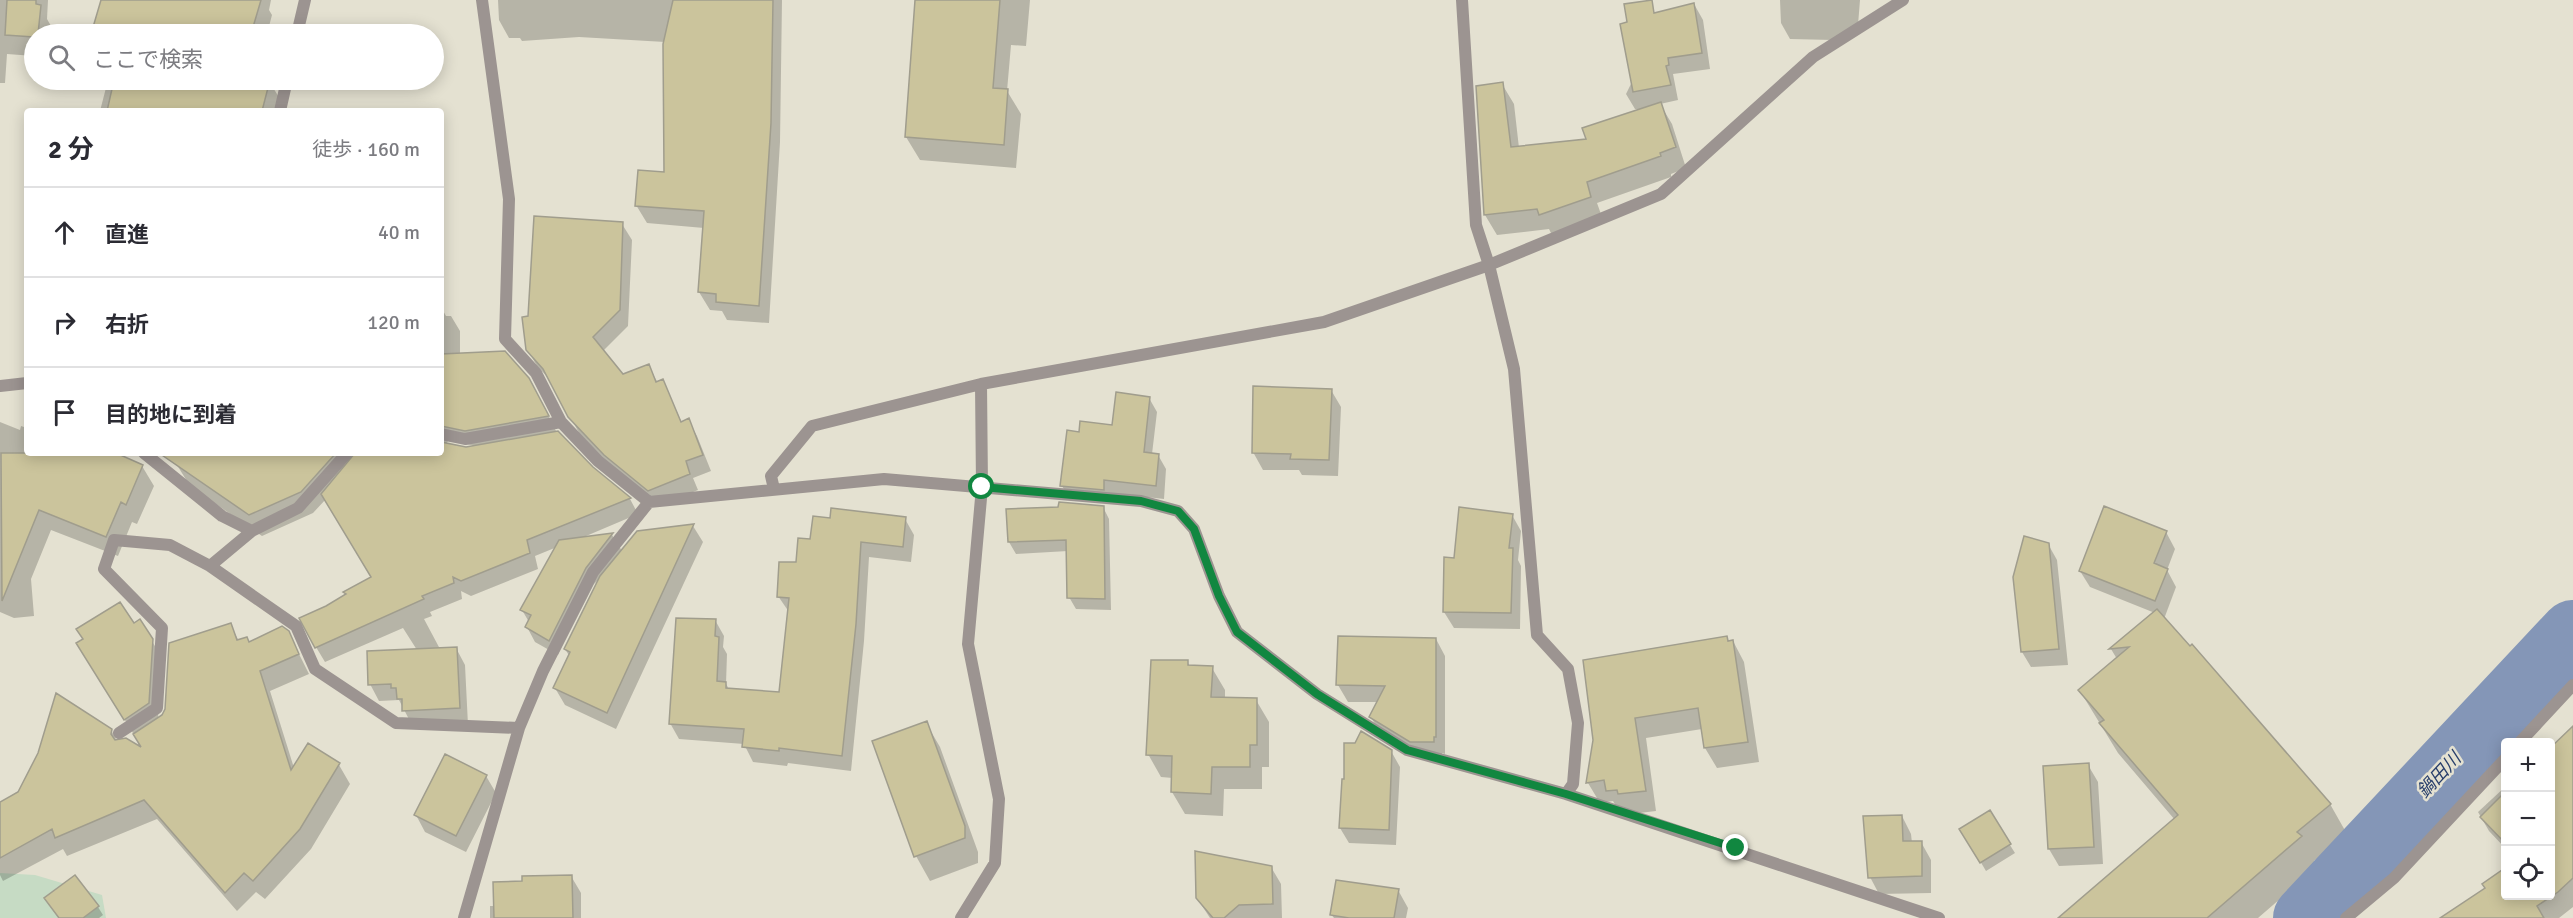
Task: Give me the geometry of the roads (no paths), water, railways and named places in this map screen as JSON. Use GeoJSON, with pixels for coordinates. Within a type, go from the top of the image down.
{"type":"FeatureCollection","features":[{"type":"Feature","properties":{"kind":"street"},"geometry":{"type":"LineString","coordinates":[[299,24],[305,0]]}},
{"type":"Feature","properties":{"kind":"street"},"geometry":{"type":"LineString","coordinates":[[482,0],[509,199],[505,339],[536,373],[561,422],[598,461],[649,502],[884,479],[1141,501],[1178,511],[1194,529],[1219,596],[1237,632],[1317,694],[1407,750],[1566,794],[1940,918]]}},
{"type":"Feature","properties":{"kind":"street"},"geometry":{"type":"LineString","coordinates":[[1462,0],[1476,225],[1489,265],[1514,369],[1537,635],[1568,669],[1578,723],[1573,784],[1566,794]]}},
{"type":"Feature","properties":{"kind":"street"},"geometry":{"type":"LineString","coordinates":[[774,489],[771,476],[812,426],[981,384],[1324,322],[1489,265],[1661,194],[1813,57],[1903,0]]}},
{"type":"Feature","properties":{"kind":"street"},"geometry":{"type":"LineString","coordinates":[[281,108],[285,90]]}},
{"type":"Feature","properties":{"kind":"street"},"geometry":{"type":"LineString","coordinates":[[0,386],[24,383]]}},
{"type":"Feature","properties":{"kind":"street"},"geometry":{"type":"LineString","coordinates":[[961,918],[995,863],[999,799],[968,644],[982,487],[981,384]]}},
{"type":"Feature","properties":{"kind":"street"},"geometry":{"type":"LineString","coordinates":[[444,435],[465,439],[561,422]]}},
{"type":"Feature","properties":{"kind":"street"},"geometry":{"type":"LineString","coordinates":[[148,456],[222,516],[252,531]]}},
{"type":"Feature","properties":{"kind":"street"},"geometry":{"type":"LineString","coordinates":[[210,566],[252,531],[298,508],[344,456]]}},
{"type":"Feature","properties":{"kind":"street"},"geometry":{"type":"LineString","coordinates":[[464,918],[519,728],[543,671],[593,572],[649,502]]}},
{"type":"Feature","properties":{"kind":"street"},"geometry":{"type":"LineString","coordinates":[[118,733],[157,708],[162,628],[104,569],[114,540],[170,546],[210,566],[296,626],[315,669],[396,723],[519,728]]}},
{"type":"Feature","properties":{"kind":"street"},"geometry":{"type":"LineString","coordinates":[[2524,738],[2573,685]]}},
{"type":"Feature","properties":{"kind":"street"},"geometry":{"type":"LineString","coordinates":[[2346,918],[2394,878],[2501,762]]}},
{"type":"Feature","properties":{"kind":"waterway","name":"鍋田川"},"geometry":{"type":"LineString","coordinates":[[2306,918],[2573,633]]}}]}
